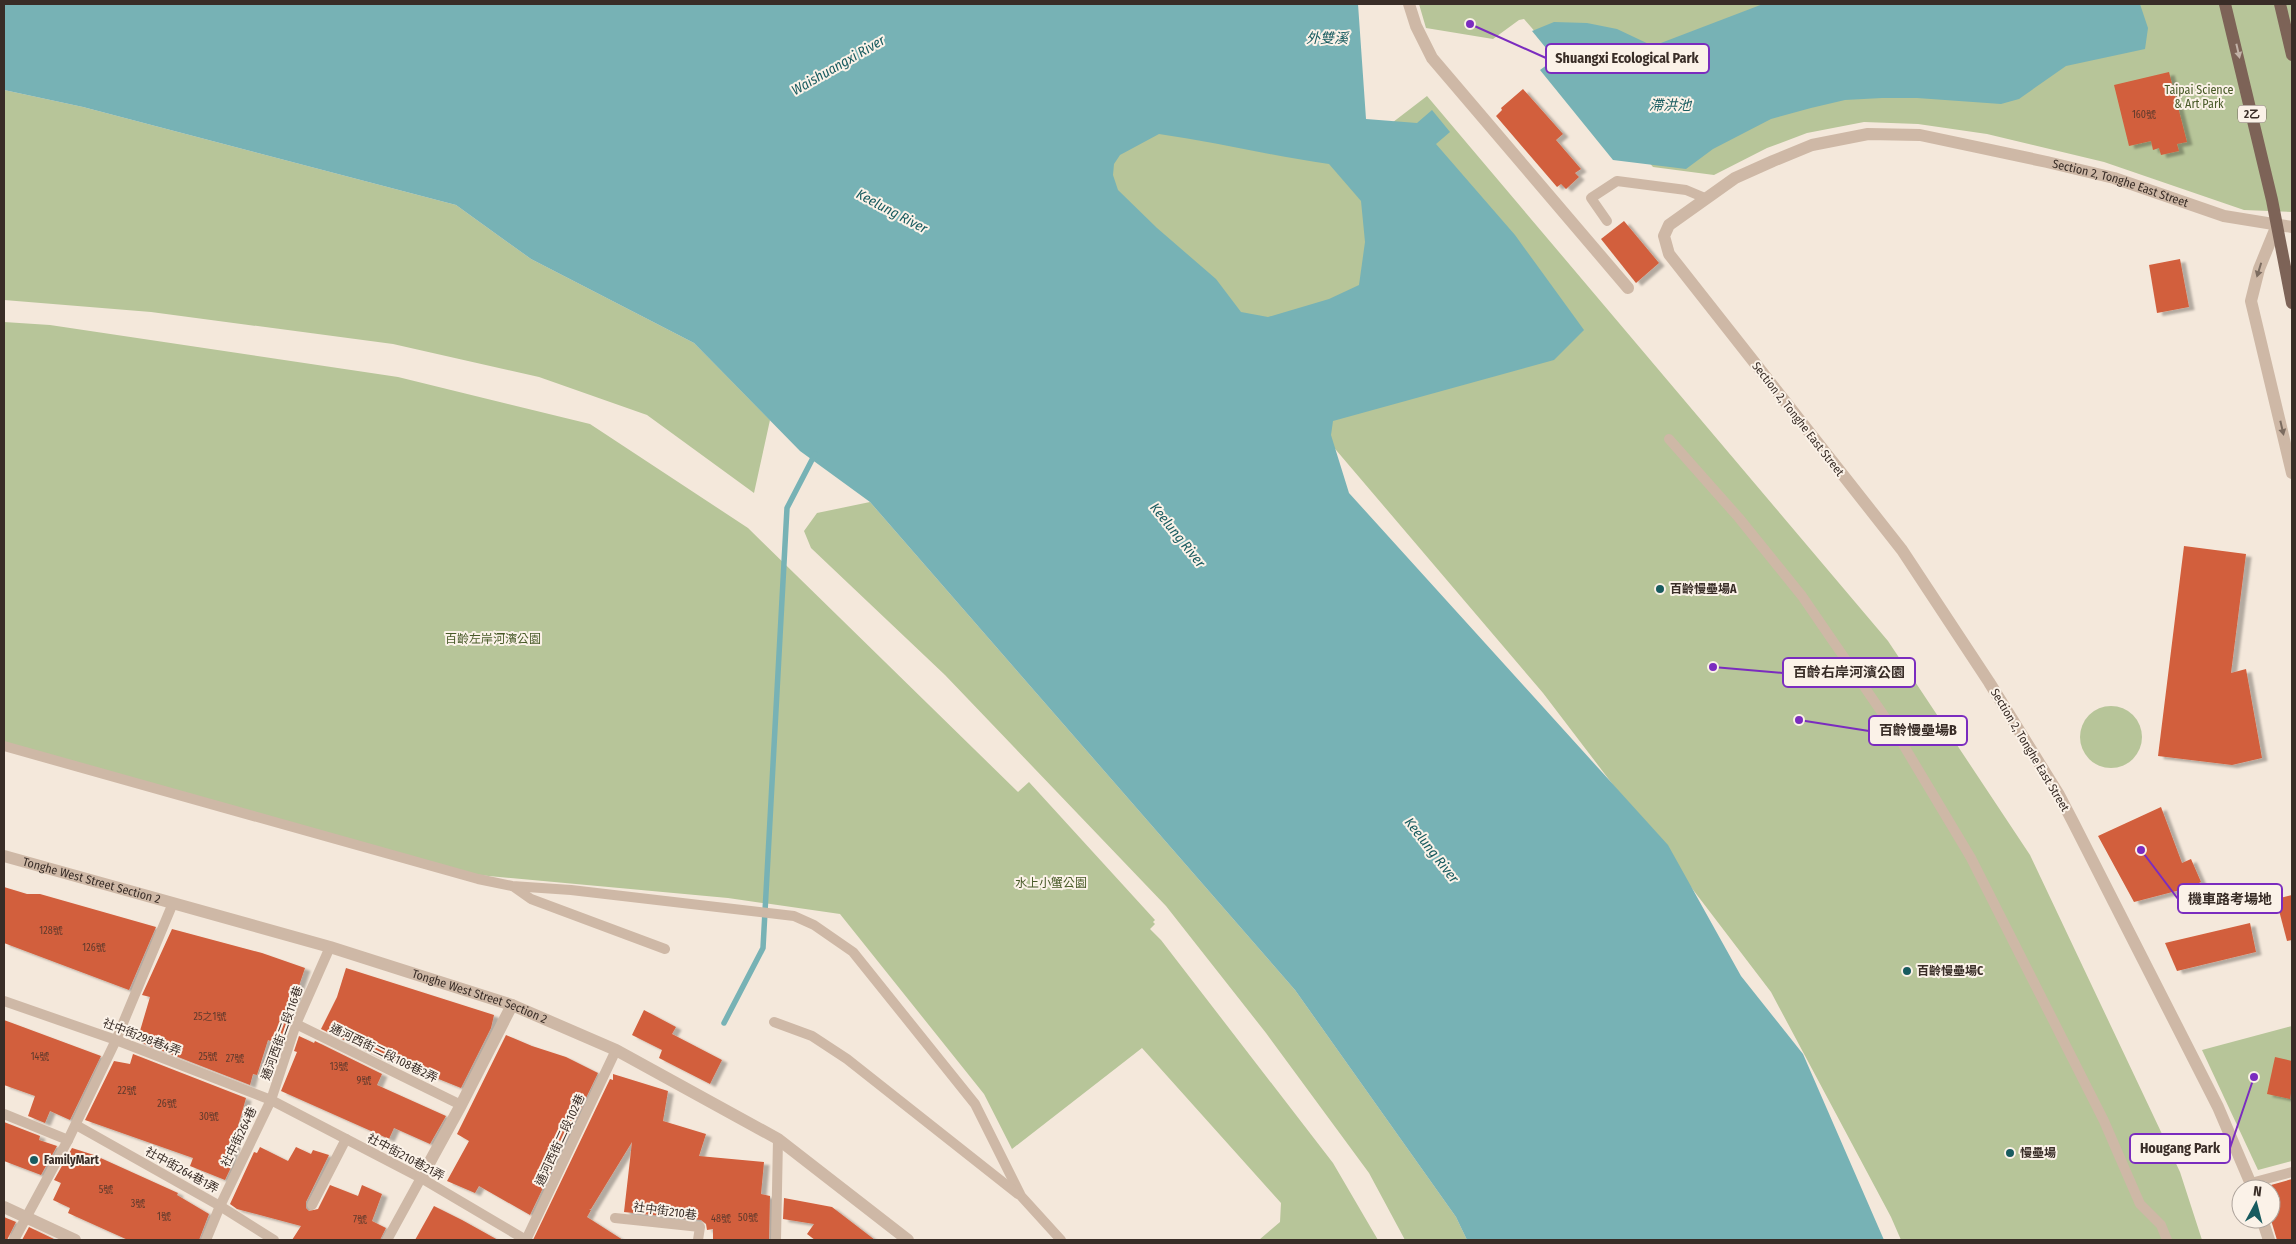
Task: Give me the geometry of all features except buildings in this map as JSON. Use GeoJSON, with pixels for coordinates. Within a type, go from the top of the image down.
{"type":"FeatureCollection","features":[{"type":"Feature","properties":{"kind":"main road","name":"2乙"},"geometry":{"type":"LineString","coordinates":[[2225,4],[2277,225],[2292,303]]}},
{"type":"Feature","properties":{"kind":"main road"},"geometry":{"type":"LineString","coordinates":[[2280,4],[2292,55]]}},
{"type":"Feature","properties":{"kind":"street"},"geometry":{"type":"LineString","coordinates":[[1409,4],[1416,26],[1432,58],[1628,288]]}},
{"type":"Feature","properties":{"kind":"street","name":"Section 2, Tonghe East Street"},"geometry":{"type":"LineString","coordinates":[[2249,1179],[2218,1107],[2070,815],[1989,682],[1902,550],[1669,254],[1664,236],[1669,225],[1735,178],[1812,145],[1868,134],[1920,135],[2114,178],[2224,216],[2292,226]]}},
{"type":"Feature","properties":{"kind":"street"},"geometry":{"type":"LineString","coordinates":[[2277,225],[2259,269],[2251,301],[2292,473]]}},
{"type":"Feature","properties":{"kind":"street","name":"Tonghe West Street Section 2"},"geometry":{"type":"LineString","coordinates":[[4,856],[330,948],[512,1004],[616,1050],[778,1139],[908,1240]]}},
{"type":"Feature","properties":{"kind":"street"},"geometry":{"type":"LineString","coordinates":[[421,1178],[461,1105],[512,1004]]}},
{"type":"Feature","properties":{"kind":"street"},"geometry":{"type":"LineString","coordinates":[[4,1207],[75,1240]]}},
{"type":"Feature","properties":{"kind":"lane"},"geometry":{"type":"LineString","coordinates":[[1607,221],[1591,198],[1617,180],[1686,190],[1705,198]]}},
{"type":"Feature","properties":{"kind":"lane"},"geometry":{"type":"LineString","coordinates":[[1669,439],[1739,518],[1802,596],[1898,736],[1971,858],[2104,1121],[2140,1204],[2161,1224],[2167,1240]]}},
{"type":"Feature","properties":{"kind":"lane"},"geometry":{"type":"LineString","coordinates":[[4,746],[478,879],[512,886],[571,890],[794,916],[814,925],[853,952],[930,1046],[975,1104],[1021,1196]]}},
{"type":"Feature","properties":{"kind":"lane"},"geometry":{"type":"LineString","coordinates":[[512,886],[531,899],[665,950]]}},
{"type":"Feature","properties":{"kind":"lane"},"geometry":{"type":"LineString","coordinates":[[14,1240],[76,1125],[116,1040],[174,903]]}},
{"type":"Feature","properties":{"kind":"lane","name":"通河西街二段116巷"},"geometry":{"type":"LineString","coordinates":[[271,1100],[296,1024],[330,948]]}},
{"type":"Feature","properties":{"kind":"lane","name":"社中街298巷4弄"},"geometry":{"type":"LineString","coordinates":[[4,1001],[116,1040],[271,1100]]}},
{"type":"Feature","properties":{"kind":"lane"},"geometry":{"type":"LineString","coordinates":[[774,1022],[812,1036],[847,1059],[1021,1196],[1061,1240]]}},
{"type":"Feature","properties":{"kind":"lane","name":"通河西街二段108巷2弄"},"geometry":{"type":"LineString","coordinates":[[296,1024],[461,1105]]}},
{"type":"Feature","properties":{"kind":"lane","name":"通河西街二段102巷"},"geometry":{"type":"LineString","coordinates":[[526,1240],[616,1050]]}},
{"type":"Feature","properties":{"kind":"lane","name":"社中街210巷21弄"},"geometry":{"type":"LineString","coordinates":[[271,1100],[421,1178],[526,1240]]}},
{"type":"Feature","properties":{"kind":"lane","name":"社中街264巷"},"geometry":{"type":"LineString","coordinates":[[206,1240],[220,1206],[271,1100]]}},
{"type":"Feature","properties":{"kind":"lane"},"geometry":{"type":"LineString","coordinates":[[4,1114],[68,1140]]}},
{"type":"Feature","properties":{"kind":"lane","name":"社中街264巷1弄"},"geometry":{"type":"LineString","coordinates":[[76,1125],[220,1206],[274,1240]]}},
{"type":"Feature","properties":{"kind":"lane"},"geometry":{"type":"LineString","coordinates":[[312,1205],[346,1139]]}},
{"type":"Feature","properties":{"kind":"lane"},"geometry":{"type":"LineString","coordinates":[[776,1240],[778,1139]]}},
{"type":"Feature","properties":{"kind":"lane"},"geometry":{"type":"LineString","coordinates":[[2272,1179],[2292,1172]]}},
{"type":"Feature","properties":{"kind":"lane"},"geometry":{"type":"LineString","coordinates":[[387,1240],[421,1178]]}},
{"type":"Feature","properties":{"kind":"lane","name":"社中街210巷"},"geometry":{"type":"LineString","coordinates":[[615,1218],[700,1227],[698,1240]]}},
{"type":"Feature","properties":{"kind":"green space","name":"Taipai Science & Art Park"},"geometry":{"type":"Polygon","coordinates":[[[1419,4],[2292,4],[2292,212],[2244,210],[2104,162],[1987,134],[1918,124],[1864,122],[1807,133],[1767,148],[1714,175],[1653,167],[1524,19],[1519,20],[1493,39],[1426,28],[1419,4]]]}},
{"type":"Feature","properties":{"kind":"green space"},"geometry":{"type":"Polygon","coordinates":[[[4,90],[83,107],[456,205],[531,259],[694,343],[770,420],[754,493],[647,415],[539,377],[393,344],[151,312],[4,300],[4,90]]]}},
{"type":"Feature","properties":{"kind":"green space"},"geometry":{"type":"Polygon","coordinates":[[[1427,96],[1888,641],[2030,855],[2180,1172],[2202,1240],[1901,1240],[1891,1217],[1771,992],[1543,693],[1101,174],[1128,145],[1166,124],[1371,139],[1427,96]]]}},
{"type":"Feature","properties":{"kind":"green space","name":"百齡左岸河濱公園"},"geometry":{"type":"Polygon","coordinates":[[[4,322],[50,325],[398,377],[590,424],[748,528],[1018,792],[1029,782],[1155,920],[1153,922],[1155,924],[1150,929],[1161,940],[1333,1163],[1378,1240],[1259,1240],[1280,1222],[1281,1203],[1142,1048],[1012,1149],[984,1094],[840,914],[728,898],[478,875],[4,746],[4,322]]]}},
{"type":"Feature","properties":{"kind":"green space"},"geometry":{"type":"Polygon","coordinates":[[[870,502],[1295,990],[1456,1217],[1467,1240],[1405,1240],[1369,1173],[1266,1033],[1166,906],[945,675],[811,548],[804,531],[817,513],[870,502]]]}},
{"type":"Feature","properties":{"kind":"green space"},"geometry":{"type":"Polygon","coordinates":[[[2111,706],[2128,711],[2133,715],[2137,720],[2142,737],[2137,754],[2133,759],[2128,763],[2111,768],[2094,763],[2089,759],[2085,754],[2080,737],[2085,720],[2089,715],[2094,711],[2111,706]]]}},
{"type":"Feature","properties":{"kind":"green space"},"geometry":{"type":"Polygon","coordinates":[[[2292,1026],[2292,1161],[2258,1170],[2202,1050],[2292,1026]]]}},
{"type":"Feature","properties":{"kind":"water"},"geometry":{"type":"Polygon","coordinates":[[[4,4],[1358,4],[1366,119],[1417,123],[1432,110],[1450,132],[1436,144],[1515,235],[1584,330],[1554,360],[1333,421],[1331,435],[1349,493],[1668,845],[1741,976],[1803,1054],[1884,1240],[1467,1240],[1456,1217],[1295,990],[870,502],[800,451],[694,343],[531,259],[456,205],[83,107],[4,90],[4,4]],[[1159,134],[1120,155],[1114,164],[1113,175],[1118,190],[1157,228],[1216,279],[1241,312],[1268,317],[1329,299],[1359,285],[1365,242],[1361,201],[1329,164],[1159,134]]]}},
{"type":"Feature","properties":{"kind":"water","name":"滯洪池"},"geometry":{"type":"Polygon","coordinates":[[[1763,4],[2140,4],[2148,28],[2145,49],[2066,66],[2019,99],[2001,104],[1917,98],[1845,100],[1771,119],[1713,149],[1686,169],[1613,160],[1540,70],[1555,59],[1532,31],[1554,22],[1587,23],[1617,29],[1653,46],[1763,4]]]}},
{"type":"Feature","properties":{"kind":"waterway"},"geometry":{"type":"LineString","coordinates":[[724,1023],[763,948],[787,508],[815,454]]}},
{"type":"Feature","properties":{"kind":"place","name":"Shuangxi Ecological Park"},"geometry":{"type":"Point","coordinates":[1470,24]}},
{"type":"Feature","properties":{"kind":"place","name":"百齡慢壘場A"},"geometry":{"type":"Point","coordinates":[1660,589]}},
{"type":"Feature","properties":{"kind":"place","name":"百齡右岸河濱公園"},"geometry":{"type":"Point","coordinates":[1713,667]}},
{"type":"Feature","properties":{"kind":"place","name":"百齡慢壘場B"},"geometry":{"type":"Point","coordinates":[1799,720]}},
{"type":"Feature","properties":{"kind":"place","name":"機車路考場地"},"geometry":{"type":"Point","coordinates":[2141,850]}},
{"type":"Feature","properties":{"kind":"place","name":"百齡慢壘場C"},"geometry":{"type":"Point","coordinates":[1907,971]}},
{"type":"Feature","properties":{"kind":"place","name":"Hougang Park"},"geometry":{"type":"Point","coordinates":[2254,1077]}},
{"type":"Feature","properties":{"kind":"place","name":"慢壘場"},"geometry":{"type":"Point","coordinates":[2010,1153]}},
{"type":"Feature","properties":{"kind":"place","name":"FamilyMart"},"geometry":{"type":"Point","coordinates":[34,1160]}},
{"type":"Feature","properties":{"kind":"water label","name":"外雙溪"},"geometry":{"type":"Point","coordinates":[1327,38]}},
{"type":"Feature","properties":{"kind":"water label","name":"Waishuangxi River"},"geometry":{"type":"Point","coordinates":[838,65]}},
{"type":"Feature","properties":{"kind":"water label","name":"Keelung River"},"geometry":{"type":"Point","coordinates":[892,211]}},
{"type":"Feature","properties":{"kind":"water label","name":"Keelung River"},"geometry":{"type":"Point","coordinates":[1178,535]}},
{"type":"Feature","properties":{"kind":"water label","name":"Keelung River"},"geometry":{"type":"Point","coordinates":[1432,850]}},
{"type":"Feature","properties":{"kind":"park label","name":"水上小蟹公園"},"geometry":{"type":"Point","coordinates":[1051,883]}}]}
